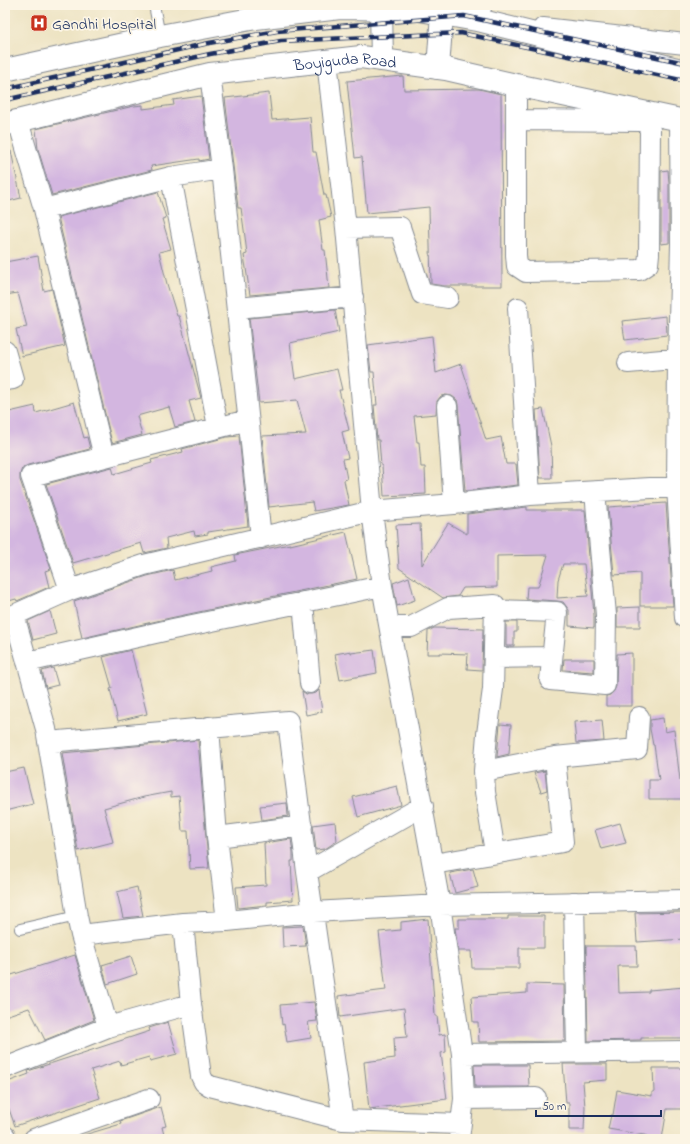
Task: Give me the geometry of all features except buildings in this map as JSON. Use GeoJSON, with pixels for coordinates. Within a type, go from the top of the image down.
{"type":"FeatureCollection","features":[{"type":"Feature","properties":{"kind":"main road"},"geometry":{"type":"LineString","coordinates":[[5,70],[38,64],[160,36],[256,18],[340,8],[414,9],[442,14],[480,16],[685,71]]}},
{"type":"Feature","properties":{"kind":"main road"},"geometry":{"type":"LineString","coordinates":[[381,9],[382,60]]}},
{"type":"Feature","properties":{"kind":"main road"},"geometry":{"type":"LineString","coordinates":[[438,68],[442,14]]}},
{"type":"Feature","properties":{"kind":"main road","name":"Boyiguda Road"},"geometry":{"type":"LineString","coordinates":[[11,123],[210,74],[361,57],[438,68],[682,120]]}},
{"type":"Feature","properties":{"kind":"street"},"geometry":{"type":"LineString","coordinates":[[480,16],[685,44]]}},
{"type":"Feature","properties":{"kind":"street"},"geometry":{"type":"LineString","coordinates":[[183,923],[191,1004],[201,1076],[204,1082],[210,1086],[343,1120],[460,1131],[464,1099],[462,1054],[433,864],[382,586],[372,511],[353,297],[327,61]]}},
{"type":"Feature","properties":{"kind":"street"},"geometry":{"type":"LineString","coordinates":[[210,74],[222,169],[261,538]]}},
{"type":"Feature","properties":{"kind":"street"},"geometry":{"type":"LineString","coordinates":[[516,85],[516,120],[516,255],[518,266],[526,272],[639,270],[648,264],[650,130],[647,124],[642,121],[516,120]]}},
{"type":"Feature","properties":{"kind":"street"},"geometry":{"type":"LineString","coordinates":[[571,97],[571,120]]}},
{"type":"Feature","properties":{"kind":"street"},"geometry":{"type":"LineString","coordinates":[[682,120],[681,486],[685,618]]}},
{"type":"Feature","properties":{"kind":"street"},"geometry":{"type":"LineString","coordinates":[[11,123],[44,209],[104,457]]}},
{"type":"Feature","properties":{"kind":"street"},"geometry":{"type":"LineString","coordinates":[[44,209],[171,177],[222,169]]}},
{"type":"Feature","properties":{"kind":"street"},"geometry":{"type":"LineString","coordinates":[[171,177],[218,427]]}},
{"type":"Feature","properties":{"kind":"street"},"geometry":{"type":"LineString","coordinates":[[346,228],[400,227],[422,294],[448,298]]}},
{"type":"Feature","properties":{"kind":"street"},"geometry":{"type":"LineString","coordinates":[[237,308],[353,297]]}},
{"type":"Feature","properties":{"kind":"street"},"geometry":{"type":"LineString","coordinates":[[518,308],[530,494]]}},
{"type":"Feature","properties":{"kind":"street"},"geometry":{"type":"LineString","coordinates":[[5,351],[13,379],[5,380]]}},
{"type":"Feature","properties":{"kind":"street"},"geometry":{"type":"LineString","coordinates":[[628,363],[681,358]]}},
{"type":"Feature","properties":{"kind":"street"},"geometry":{"type":"LineString","coordinates":[[447,406],[454,504]]}},
{"type":"Feature","properties":{"kind":"street"},"geometry":{"type":"LineString","coordinates":[[70,590],[31,476],[248,420]]}},
{"type":"Feature","properties":{"kind":"street"},"geometry":{"type":"LineString","coordinates":[[108,1027],[81,935],[77,916],[48,742],[27,662],[9,617],[70,590],[144,565],[372,511],[454,504],[530,494],[594,492],[681,486]]}},
{"type":"Feature","properties":{"kind":"street"},"geometry":{"type":"LineString","coordinates":[[495,610],[557,612],[550,680],[605,685],[606,615],[594,492]]}},
{"type":"Feature","properties":{"kind":"street"},"geometry":{"type":"LineString","coordinates":[[27,662],[173,629],[382,586]]}},
{"type":"Feature","properties":{"kind":"street"},"geometry":{"type":"LineString","coordinates":[[303,602],[310,683]]}},
{"type":"Feature","properties":{"kind":"street"},"geometry":{"type":"LineString","coordinates":[[390,627],[411,627],[448,608],[495,605],[493,689],[484,771],[485,792],[495,852]]}},
{"type":"Feature","properties":{"kind":"street"},"geometry":{"type":"LineString","coordinates":[[494,658],[552,657]]}},
{"type":"Feature","properties":{"kind":"street"},"geometry":{"type":"LineString","coordinates":[[484,771],[555,757],[636,749],[639,717]]}},
{"type":"Feature","properties":{"kind":"street"},"geometry":{"type":"LineString","coordinates":[[48,742],[288,721],[307,872],[343,1120]]}},
{"type":"Feature","properties":{"kind":"street"},"geometry":{"type":"LineString","coordinates":[[209,727],[217,837],[227,920]]}},
{"type":"Feature","properties":{"kind":"street"},"geometry":{"type":"LineString","coordinates":[[433,864],[495,852],[563,842],[555,757]]}},
{"type":"Feature","properties":{"kind":"street"},"geometry":{"type":"LineString","coordinates":[[307,872],[423,806]]}},
{"type":"Feature","properties":{"kind":"street"},"geometry":{"type":"LineString","coordinates":[[217,837],[302,826]]}},
{"type":"Feature","properties":{"kind":"street"},"geometry":{"type":"LineString","coordinates":[[81,935],[183,923],[313,912],[440,905],[685,900]]}},
{"type":"Feature","properties":{"kind":"street"},"geometry":{"type":"LineString","coordinates":[[574,902],[577,1052]]}},
{"type":"Feature","properties":{"kind":"street"},"geometry":{"type":"LineString","coordinates":[[5,1068],[108,1027],[191,1004]]}},
{"type":"Feature","properties":{"kind":"street"},"geometry":{"type":"LineString","coordinates":[[462,1054],[685,1051]]}},
{"type":"Feature","properties":{"kind":"street"},"geometry":{"type":"LineString","coordinates":[[464,1099],[536,1098]]}},
{"type":"Feature","properties":{"kind":"street"},"geometry":{"type":"LineString","coordinates":[[34,1139],[149,1099]]}},
{"type":"Feature","properties":{"kind":"lane"},"geometry":{"type":"LineString","coordinates":[[154,5],[160,36]]}},
{"type":"Feature","properties":{"kind":"lane"},"geometry":{"type":"LineString","coordinates":[[20,929],[77,916]]}},
{"type":"Feature","properties":{"kind":"railway"},"geometry":{"type":"LineString","coordinates":[[5,89],[209,43],[277,31],[464,16],[685,63]]}},
{"type":"Feature","properties":{"kind":"railway"},"geometry":{"type":"LineString","coordinates":[[5,100],[210,54],[281,41],[461,33],[685,81]]}},
{"type":"Feature","properties":{"kind":"place","name":"Gandhi Hospital"},"geometry":{"type":"Point","coordinates":[39,23]}}]}
